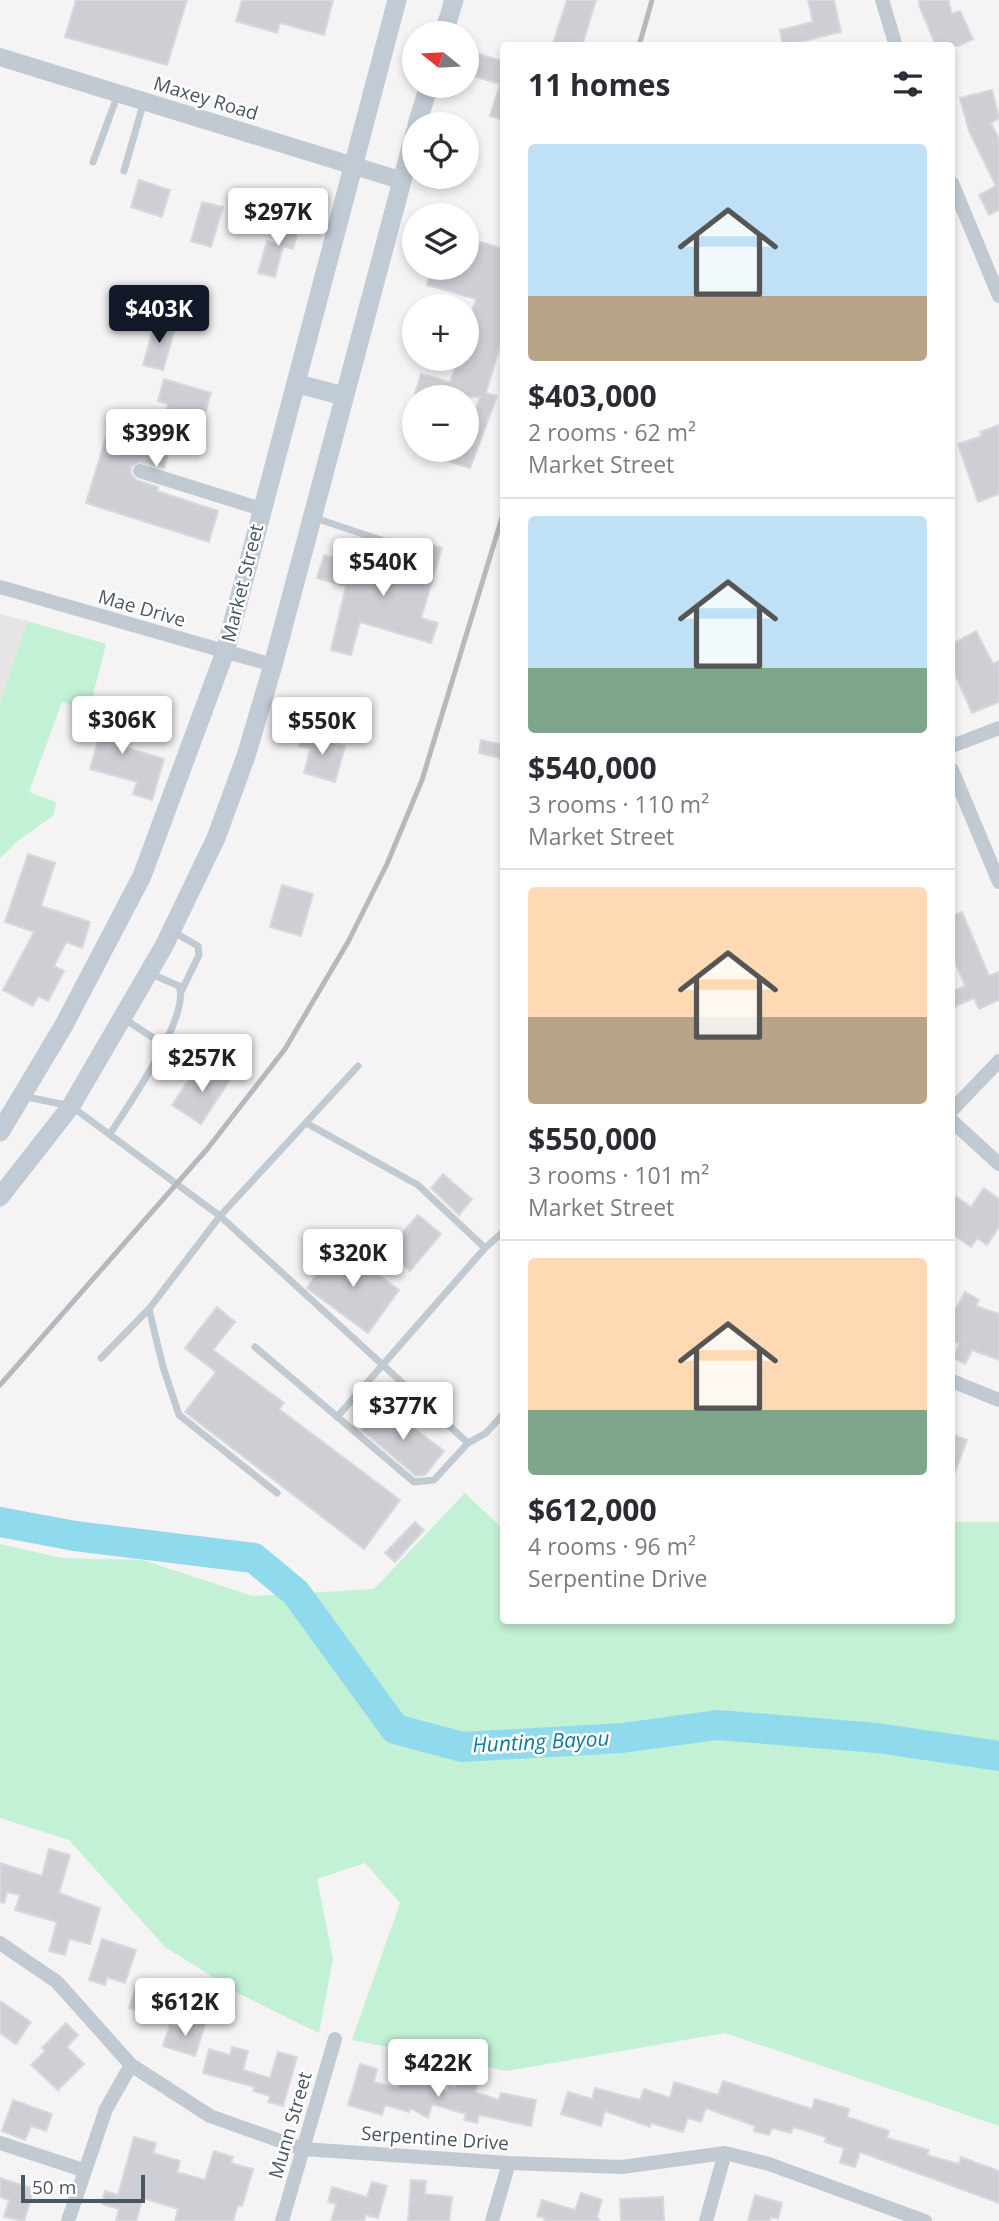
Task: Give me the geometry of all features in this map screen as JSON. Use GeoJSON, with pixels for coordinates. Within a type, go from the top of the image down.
{"type":"FeatureCollection","features":[{"type":"Feature","properties":{"kind":"main road","name":"Market Street"},"geometry":{"type":"LineString","coordinates":[[0,1132],[64,1025],[142,876],[225,652],[261,509],[298,384],[397,0]]}},
{"type":"Feature","properties":{"kind":"main road"},"geometry":{"type":"LineString","coordinates":[[448,21],[454,0]]}},
{"type":"Feature","properties":{"kind":"main road"},"geometry":{"type":"LineString","coordinates":[[0,1197],[71,1106],[171,931],[220,826],[246,756],[273,665],[402,174]]}},
{"type":"Feature","properties":{"kind":"main road"},"geometry":{"type":"LineString","coordinates":[[298,384],[344,397]]}},
{"type":"Feature","properties":{"kind":"street"},"geometry":{"type":"LineString","coordinates":[[882,0],[895,42]]}},
{"type":"Feature","properties":{"kind":"street","name":"Maxey Road"},"geometry":{"type":"LineString","coordinates":[[0,57],[400,180]]}},
{"type":"Feature","properties":{"kind":"street"},"geometry":{"type":"LineString","coordinates":[[955,190],[999,296]]}},
{"type":"Feature","properties":{"kind":"street"},"geometry":{"type":"LineString","coordinates":[[140,471],[261,509]]}},
{"type":"Feature","properties":{"kind":"street","name":"Mae Drive"},"geometry":{"type":"LineString","coordinates":[[0,587],[273,665]]}},
{"type":"Feature","properties":{"kind":"street"},"geometry":{"type":"LineString","coordinates":[[955,745],[999,728]]}},
{"type":"Feature","properties":{"kind":"street"},"geometry":{"type":"LineString","coordinates":[[955,777],[999,882]]}},
{"type":"Feature","properties":{"kind":"street"},"geometry":{"type":"LineString","coordinates":[[955,1107],[999,1061]]}},
{"type":"Feature","properties":{"kind":"street"},"geometry":{"type":"LineString","coordinates":[[955,1124],[999,1164]]}},
{"type":"Feature","properties":{"kind":"street"},"geometry":{"type":"LineString","coordinates":[[955,1382],[999,1400]]}},
{"type":"Feature","properties":{"kind":"street","name":"Serpentine Drive"},"geometry":{"type":"LineString","coordinates":[[0,1943],[57,1982],[131,2065],[210,2116],[303,2149],[509,2163],[622,2167],[725,2153],[769,2164],[922,2220]]}},
{"type":"Feature","properties":{"kind":"street","name":"Munn Street"},"geometry":{"type":"LineString","coordinates":[[282,2221],[335,2039]]}},
{"type":"Feature","properties":{"kind":"street"},"geometry":{"type":"LineString","coordinates":[[68,2221],[83,2170],[106,2109],[131,2065]]}},
{"type":"Feature","properties":{"kind":"street"},"geometry":{"type":"LineString","coordinates":[[0,2143],[83,2170]]}},
{"type":"Feature","properties":{"kind":"street"},"geometry":{"type":"LineString","coordinates":[[706,2221],[725,2153]]}},
{"type":"Feature","properties":{"kind":"street"},"geometry":{"type":"LineString","coordinates":[[492,2221],[509,2163]]}},
{"type":"Feature","properties":{"kind":"lane"},"geometry":{"type":"LineString","coordinates":[[93,162],[118,93]]}},
{"type":"Feature","properties":{"kind":"lane"},"geometry":{"type":"LineString","coordinates":[[124,171],[145,101]]}},
{"type":"Feature","properties":{"kind":"lane"},"geometry":{"type":"LineString","coordinates":[[312,517],[408,549]]}},
{"type":"Feature","properties":{"kind":"lane"},"geometry":{"type":"LineString","coordinates":[[110,1134],[164,1045],[181,992],[199,955],[198,946],[171,931]]}},
{"type":"Feature","properties":{"kind":"lane"},"geometry":{"type":"LineString","coordinates":[[148,973],[178,986],[181,992]]}},
{"type":"Feature","properties":{"kind":"lane"},"geometry":{"type":"LineString","coordinates":[[122,1017],[164,1045]]}},
{"type":"Feature","properties":{"kind":"lane"},"geometry":{"type":"LineString","coordinates":[[101,1358],[149,1309],[220,1216],[358,1066]]}},
{"type":"Feature","properties":{"kind":"lane"},"geometry":{"type":"LineString","coordinates":[[22,1096],[71,1106],[220,1216],[468,1443]]}},
{"type":"Feature","properties":{"kind":"lane"},"geometry":{"type":"LineString","coordinates":[[306,1122],[418,1185],[485,1248]]}},
{"type":"Feature","properties":{"kind":"lane"},"geometry":{"type":"LineString","coordinates":[[337,1418],[485,1248],[500,1235]]}},
{"type":"Feature","properties":{"kind":"lane"},"geometry":{"type":"LineString","coordinates":[[149,1309],[163,1367],[179,1415],[277,1493]]}},
{"type":"Feature","properties":{"kind":"lane"},"geometry":{"type":"LineString","coordinates":[[255,1347],[414,1482],[434,1480],[468,1443],[486,1433],[500,1417]]}},
{"type":"Feature","properties":{"kind":"shaded area"},"geometry":{"type":"Polygon","coordinates":[[[0,614],[27,621],[0,702],[0,614]]]}},
{"type":"Feature","properties":{"kind":"green space"},"geometry":{"type":"Polygon","coordinates":[[[27,621],[106,644],[89,711],[62,702],[29,792],[56,802],[54,815],[20,839],[0,858],[0,702],[27,621]]]}},
{"type":"Feature","properties":{"kind":"green space"},"geometry":{"type":"Polygon","coordinates":[[[465,1493],[500,1526],[500,1624],[955,1624],[955,1522],[999,1522],[999,2126],[725,2033],[507,2071],[352,2040],[400,1903],[365,1863],[317,1879],[333,1959],[319,2033],[240,1994],[165,1947],[69,1840],[0,1818],[0,1544],[62,1558],[143,1560],[252,1596],[374,1589],[465,1493]]]}},
{"type":"Feature","properties":{"kind":"building"},"geometry":{"type":"Polygon","coordinates":[[[76,0],[187,0],[167,65],[65,37],[76,0]]]}},
{"type":"Feature","properties":{"kind":"building"},"geometry":{"type":"Polygon","coordinates":[[[242,0],[333,0],[324,35],[280,23],[277,33],[236,21],[242,0]]]}},
{"type":"Feature","properties":{"kind":"building"},"geometry":{"type":"Polygon","coordinates":[[[567,0],[596,0],[583,42],[553,42],[567,0]]]}},
{"type":"Feature","properties":{"kind":"building"},"geometry":{"type":"Polygon","coordinates":[[[808,0],[834,0],[841,32],[800,42],[782,42],[780,30],[813,22],[808,0]]]}},
{"type":"Feature","properties":{"kind":"building"},"geometry":{"type":"Polygon","coordinates":[[[919,0],[948,0],[952,14],[960,11],[973,39],[959,46],[955,46],[955,42],[934,42],[919,0]]]}},
{"type":"Feature","properties":{"kind":"building"},"geometry":{"type":"Polygon","coordinates":[[[480,54],[500,61],[500,84],[480,78],[480,54]]]}},
{"type":"Feature","properties":{"kind":"building"},"geometry":{"type":"Polygon","coordinates":[[[500,84],[500,119],[490,116],[500,84]]]}},
{"type":"Feature","properties":{"kind":"building"},"geometry":{"type":"Polygon","coordinates":[[[992,90],[999,118],[991,123],[999,139],[999,210],[989,215],[979,195],[996,186],[969,131],[960,98],[992,90]]]}},
{"type":"Feature","properties":{"kind":"building"},"geometry":{"type":"Polygon","coordinates":[[[139,180],[170,190],[162,217],[131,207],[139,180]]]}},
{"type":"Feature","properties":{"kind":"building"},"geometry":{"type":"Polygon","coordinates":[[[202,202],[223,207],[211,247],[191,241],[202,202]]]}},
{"type":"Feature","properties":{"kind":"building"},"geometry":{"type":"Polygon","coordinates":[[[283,220],[300,224],[293,249],[283,246],[275,277],[258,273],[267,241],[277,244],[283,220]]]}},
{"type":"Feature","properties":{"kind":"building"},"geometry":{"type":"Polygon","coordinates":[[[479,242],[500,248],[500,346],[486,393],[497,396],[479,444],[479,385],[418,385],[421,374],[450,382],[454,371],[479,371],[479,294],[458,294],[427,285],[428,280],[479,280],[479,242]]]}},
{"type":"Feature","properties":{"kind":"building"},"geometry":{"type":"Polygon","coordinates":[[[156,319],[176,325],[163,370],[143,365],[156,319]]]}},
{"type":"Feature","properties":{"kind":"building"},"geometry":{"type":"Polygon","coordinates":[[[164,379],[211,393],[195,448],[172,441],[164,468],[139,462],[131,467],[131,474],[136,480],[158,487],[157,491],[218,511],[209,542],[86,503],[106,437],[153,451],[168,404],[158,401],[164,379]]]}},
{"type":"Feature","properties":{"kind":"building"},"geometry":{"type":"Polygon","coordinates":[[[999,425],[999,494],[978,502],[958,444],[982,436],[980,432],[999,425]]]}},
{"type":"Feature","properties":{"kind":"building"},"geometry":{"type":"Polygon","coordinates":[[[450,462],[472,462],[470,468],[450,462]]]}},
{"type":"Feature","properties":{"kind":"building"},"geometry":{"type":"Polygon","coordinates":[[[419,541],[442,548],[421,618],[438,623],[431,643],[360,622],[351,655],[331,650],[346,586],[317,578],[324,555],[408,580],[419,541]]]}},
{"type":"Feature","properties":{"kind":"building"},"geometry":{"type":"Polygon","coordinates":[[[976,631],[993,664],[999,661],[999,702],[972,713],[955,674],[955,642],[976,631]]]}},
{"type":"Feature","properties":{"kind":"building"},"geometry":{"type":"Polygon","coordinates":[[[80,714],[132,730],[127,748],[164,759],[152,800],[133,794],[137,782],[90,769],[99,737],[75,729],[80,714]]]}},
{"type":"Feature","properties":{"kind":"building"},"geometry":{"type":"Polygon","coordinates":[[[303,733],[345,746],[335,782],[304,773],[310,749],[299,746],[303,733]]]}},
{"type":"Feature","properties":{"kind":"building"},"geometry":{"type":"Polygon","coordinates":[[[481,740],[500,744],[500,758],[479,753],[481,740]]]}},
{"type":"Feature","properties":{"kind":"building"},"geometry":{"type":"Polygon","coordinates":[[[28,854],[55,863],[41,906],[90,922],[82,948],[66,942],[54,966],[64,971],[48,1001],[38,996],[33,1006],[3,990],[34,932],[5,922],[28,854]]]}},
{"type":"Feature","properties":{"kind":"building"},"geometry":{"type":"Polygon","coordinates":[[[282,885],[313,894],[301,936],[270,927],[282,885]]]}},
{"type":"Feature","properties":{"kind":"building"},"geometry":{"type":"Polygon","coordinates":[[[962,912],[989,976],[999,972],[999,1000],[979,1009],[974,998],[955,1007],[955,991],[965,986],[955,961],[955,915],[962,912]]]}},
{"type":"Feature","properties":{"kind":"building"},"geometry":{"type":"Polygon","coordinates":[[[218,1065],[233,1075],[201,1124],[172,1105],[194,1072],[208,1081],[218,1065]]]}},
{"type":"Feature","properties":{"kind":"building"},"geometry":{"type":"Polygon","coordinates":[[[443,1174],[472,1199],[459,1215],[431,1188],[443,1174]]]}},
{"type":"Feature","properties":{"kind":"building"},"geometry":{"type":"Polygon","coordinates":[[[984,1188],[999,1199],[999,1227],[987,1245],[977,1238],[971,1247],[955,1236],[955,1196],[971,1207],[984,1188]]]}},
{"type":"Feature","properties":{"kind":"building"},"geometry":{"type":"Polygon","coordinates":[[[418,1215],[441,1234],[410,1271],[387,1251],[418,1215]]]}},
{"type":"Feature","properties":{"kind":"building"},"geometry":{"type":"Polygon","coordinates":[[[338,1245],[399,1290],[368,1333],[307,1288],[338,1245]]]}},
{"type":"Feature","properties":{"kind":"building"},"geometry":{"type":"Polygon","coordinates":[[[965,1292],[979,1300],[976,1306],[999,1314],[999,1360],[972,1350],[965,1364],[955,1359],[959,1344],[955,1342],[955,1310],[965,1292]]]}},
{"type":"Feature","properties":{"kind":"building"},"geometry":{"type":"Polygon","coordinates":[[[217,1307],[235,1322],[213,1350],[284,1403],[279,1409],[400,1500],[364,1549],[185,1412],[216,1372],[185,1348],[217,1307]]]}},
{"type":"Feature","properties":{"kind":"building"},"geometry":{"type":"Polygon","coordinates":[[[382,1404],[444,1451],[425,1475],[416,1476],[362,1430],[382,1404]]]}},
{"type":"Feature","properties":{"kind":"building"},"geometry":{"type":"Polygon","coordinates":[[[955,1435],[967,1440],[955,1472],[955,1435]]]}},
{"type":"Feature","properties":{"kind":"building"},"geometry":{"type":"Polygon","coordinates":[[[415,1522],[424,1530],[395,1562],[385,1553],[415,1522]]]}},
{"type":"Feature","properties":{"kind":"building"},"geometry":{"type":"Polygon","coordinates":[[[49,1849],[70,1855],[59,1893],[100,1908],[90,1944],[69,1939],[65,1955],[49,1951],[57,1922],[15,1910],[20,1895],[7,1892],[4,1903],[0,1902],[0,1863],[42,1876],[49,1849]]]}},
{"type":"Feature","properties":{"kind":"building"},"geometry":{"type":"Polygon","coordinates":[[[102,1939],[136,1950],[125,1983],[107,1977],[105,1985],[89,1980],[102,1939]]]}},
{"type":"Feature","properties":{"kind":"building"},"geometry":{"type":"Polygon","coordinates":[[[136,1987],[158,1995],[161,1988],[174,1993],[164,2021],[129,2008],[136,1987]]]}},
{"type":"Feature","properties":{"kind":"building"},"geometry":{"type":"Polygon","coordinates":[[[0,2001],[31,2022],[16,2044],[0,2033],[0,2001]]]}},
{"type":"Feature","properties":{"kind":"building"},"geometry":{"type":"Polygon","coordinates":[[[191,2020],[205,2024],[195,2056],[163,2046],[170,2025],[187,2030],[191,2020]]]}},
{"type":"Feature","properties":{"kind":"building"},"geometry":{"type":"Polygon","coordinates":[[[66,2023],[78,2035],[67,2047],[84,2064],[58,2090],[31,2065],[45,2051],[42,2048],[66,2023]]]}},
{"type":"Feature","properties":{"kind":"building"},"geometry":{"type":"Polygon","coordinates":[[[232,2047],[248,2051],[243,2070],[270,2078],[278,2052],[297,2057],[283,2106],[268,2102],[270,2096],[253,2091],[255,2087],[203,2073],[209,2049],[230,2055],[232,2047]]]}},
{"type":"Feature","properties":{"kind":"building"},"geometry":{"type":"Polygon","coordinates":[[[360,2064],[377,2069],[374,2082],[399,2089],[403,2076],[448,2092],[450,2086],[456,2088],[458,2078],[477,2084],[475,2092],[499,2100],[501,2093],[536,2100],[531,2126],[479,2115],[477,2123],[464,2120],[466,2114],[432,2104],[428,2118],[410,2108],[409,2112],[385,2105],[382,2115],[348,2105],[360,2064]]]}},
{"type":"Feature","properties":{"kind":"building"},"geometry":{"type":"Polygon","coordinates":[[[723,2081],[812,2109],[815,2099],[849,2109],[847,2117],[889,2131],[887,2138],[929,2150],[927,2155],[959,2164],[961,2157],[999,2171],[999,2203],[860,2152],[855,2167],[840,2163],[844,2148],[825,2142],[826,2137],[793,2127],[791,2133],[772,2128],[769,2135],[754,2131],[755,2126],[706,2108],[701,2122],[688,2118],[683,2132],[651,2123],[650,2127],[605,2111],[601,2126],[561,2114],[568,2092],[592,2099],[595,2088],[640,2100],[644,2089],[670,2098],[674,2082],[718,2095],[723,2081]]]}},
{"type":"Feature","properties":{"kind":"building"},"geometry":{"type":"Polygon","coordinates":[[[13,2100],[52,2114],[46,2131],[31,2126],[25,2140],[2,2131],[13,2100]]]}},
{"type":"Feature","properties":{"kind":"building"},"geometry":{"type":"Polygon","coordinates":[[[134,2137],[156,2143],[153,2153],[180,2161],[177,2172],[205,2180],[214,2151],[233,2157],[231,2163],[253,2169],[242,2206],[238,2205],[233,2221],[175,2221],[178,2209],[143,2198],[136,2221],[116,2221],[119,2209],[102,2204],[105,2191],[118,2195],[134,2137]]]}},
{"type":"Feature","properties":{"kind":"building"},"geometry":{"type":"Polygon","coordinates":[[[0,2178],[34,2189],[24,2221],[4,2217],[9,2200],[0,2197],[0,2178]]]}},
{"type":"Feature","properties":{"kind":"building"},"geometry":{"type":"Polygon","coordinates":[[[411,2180],[426,2181],[425,2194],[452,2197],[449,2221],[408,2221],[411,2180]]]}},
{"type":"Feature","properties":{"kind":"building"},"geometry":{"type":"Polygon","coordinates":[[[372,2182],[387,2186],[378,2218],[366,2215],[364,2221],[331,2221],[336,2204],[328,2202],[332,2187],[367,2197],[372,2182]]]}},
{"type":"Feature","properties":{"kind":"building"},"geometry":{"type":"Polygon","coordinates":[[[581,2193],[602,2200],[597,2217],[600,2221],[544,2221],[545,2218],[537,2216],[542,2200],[575,2210],[581,2193]]]}},
{"type":"Feature","properties":{"kind":"building"},"geometry":{"type":"Polygon","coordinates":[[[755,2195],[782,2203],[778,2219],[771,2217],[770,2221],[748,2221],[755,2195]]]}},
{"type":"Feature","properties":{"kind":"building"},"geometry":{"type":"Polygon","coordinates":[[[663,2197],[664,2221],[621,2221],[620,2199],[663,2197]]]}},
{"type":"Feature","properties":{"kind":"waterway","name":"Hunting Bayou"},"geometry":{"type":"LineString","coordinates":[[0,1522],[75,1536],[254,1558],[296,1593],[395,1729],[462,1747],[622,1738],[717,1725],[877,1738],[999,1756]]}},
{"type":"Feature","properties":{"kind":"railway"},"geometry":{"type":"LineString","coordinates":[[640,42],[652,0]]}},
{"type":"Feature","properties":{"kind":"railway"},"geometry":{"type":"LineString","coordinates":[[0,1385],[208,1148],[285,1049],[348,942],[387,864],[422,780],[500,524]]}}]}
